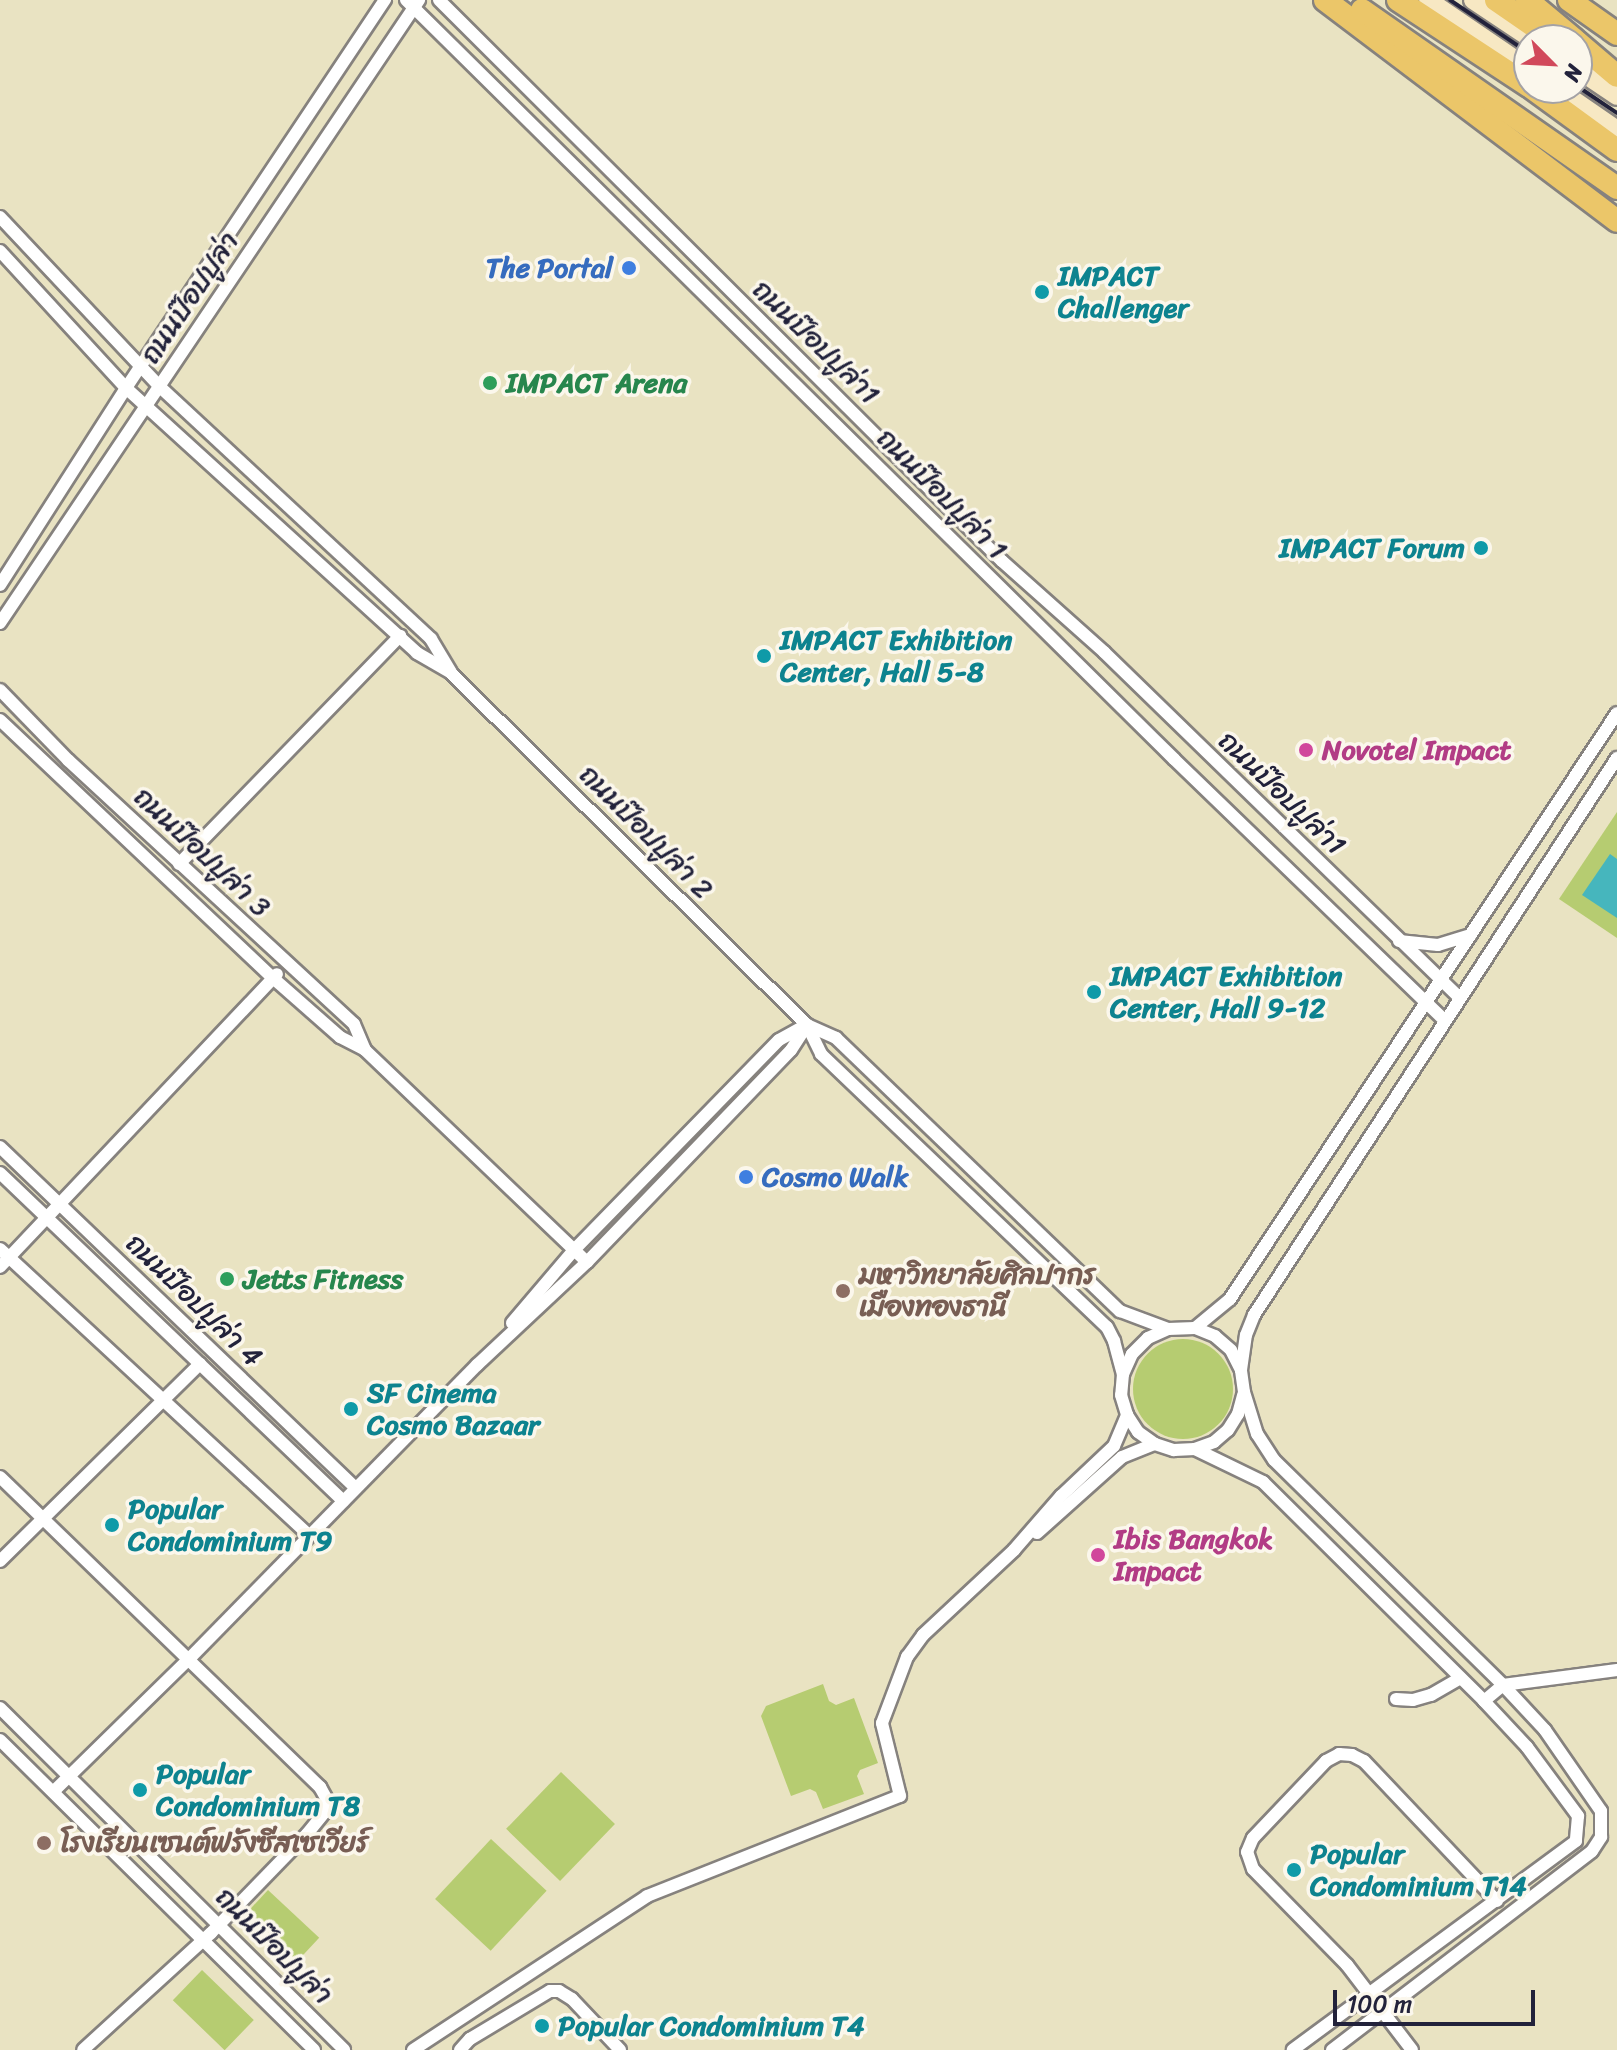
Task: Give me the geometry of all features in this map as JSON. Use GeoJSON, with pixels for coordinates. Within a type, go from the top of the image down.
{"type":"FeatureCollection","features":[{"type":"Feature","properties":{"kind":"highway"},"geometry":{"type":"LineString","coordinates":[[1325,0],[1617,221]]}},
{"type":"Feature","properties":{"kind":"highway"},"geometry":{"type":"LineString","coordinates":[[1347,0],[1617,188]]}},
{"type":"Feature","properties":{"kind":"highway"},"geometry":{"type":"LineString","coordinates":[[1398,0],[1513,75]]}},
{"type":"Feature","properties":{"kind":"highway"},"geometry":{"type":"LineString","coordinates":[[1496,0],[1531,24]]}},
{"type":"Feature","properties":{"kind":"highway"},"geometry":{"type":"LineString","coordinates":[[1527,0],[1556,24]]}},
{"type":"Feature","properties":{"kind":"highway"},"geometry":{"type":"LineString","coordinates":[[1569,0],[1617,34]]}},
{"type":"Feature","properties":{"kind":"highway"},"geometry":{"type":"LineString","coordinates":[[1593,56],[1617,76]]}},
{"type":"Feature","properties":{"kind":"highway"},"geometry":{"type":"LineString","coordinates":[[1593,66],[1617,83]]}},
{"type":"Feature","properties":{"kind":"highway"},"geometry":{"type":"LineString","coordinates":[[1554,104],[1617,150]]}},
{"type":"Feature","properties":{"kind":"main road"},"geometry":{"type":"LineString","coordinates":[[1428,0],[1513,58]]}},
{"type":"Feature","properties":{"kind":"main road"},"geometry":{"type":"LineString","coordinates":[[1473,0],[1513,27]]}},
{"type":"Feature","properties":{"kind":"main road"},"geometry":{"type":"LineString","coordinates":[[1593,80],[1617,96]]}},
{"type":"Feature","properties":{"kind":"main road"},"geometry":{"type":"LineString","coordinates":[[1579,104],[1617,130]]}},
{"type":"Feature","properties":{"kind":"street","name":"ถนนป๊อปปูล่า"},"geometry":{"type":"LineString","coordinates":[[0,585],[126,388],[385,0]]}},
{"type":"Feature","properties":{"kind":"street","name":"ถนนป๊อปปูล่า1"},"geometry":{"type":"LineString","coordinates":[[439,0],[1002,561],[1104,652],[1460,998]]}},
{"type":"Feature","properties":{"kind":"street","name":"ถนนป๊อปปูล่า"},"geometry":{"type":"LineString","coordinates":[[0,623],[414,2]]}},
{"type":"Feature","properties":{"kind":"street","name":"ถนนป๊อปปูล่า 1"},"geometry":{"type":"LineString","coordinates":[[414,2],[1445,1021]]}},
{"type":"Feature","properties":{"kind":"street","name":"ถนนป๊อปปูล่า 2"},"geometry":{"type":"LineString","coordinates":[[0,217],[160,387],[431,639],[451,673]]}},
{"type":"Feature","properties":{"kind":"street","name":"ถนนป๊อปปูล่า 2"},"geometry":{"type":"LineString","coordinates":[[0,251],[126,388],[417,653],[451,673],[807,1025],[821,1054],[1107,1327],[1123,1374]]}},
{"type":"Feature","properties":{"kind":"street"},"geometry":{"type":"LineString","coordinates":[[34,285],[50,268]]}},
{"type":"Feature","properties":{"kind":"street"},"geometry":{"type":"LineString","coordinates":[[292,538],[306,523]]}},
{"type":"Feature","properties":{"kind":"street"},"geometry":{"type":"LineString","coordinates":[[179,864],[400,636]]}},
{"type":"Feature","properties":{"kind":"street","name":"ถนนป๊อปปูล่า 3"},"geometry":{"type":"LineString","coordinates":[[0,690],[179,864],[354,1024],[365,1050]]}},
{"type":"Feature","properties":{"kind":"street"},"geometry":{"type":"LineString","coordinates":[[1195,1328],[1230,1299],[1617,713]]}},
{"type":"Feature","properties":{"kind":"street","name":"ถนนป๊อปปูล่า 3"},"geometry":{"type":"LineString","coordinates":[[0,720],[273,978],[340,1037],[365,1050],[587,1262]]}},
{"type":"Feature","properties":{"kind":"street"},"geometry":{"type":"LineString","coordinates":[[1332,2050],[1592,1851],[1601,1837],[1601,1811],[1545,1730],[1274,1460],[1257,1434],[1244,1392],[1241,1370],[1246,1335],[1254,1315],[1617,758]]}},
{"type":"Feature","properties":{"kind":"street"},"geometry":{"type":"LineString","coordinates":[[1399,941],[1438,945],[1470,935]]}},
{"type":"Feature","properties":{"kind":"street"},"geometry":{"type":"LineString","coordinates":[[287,963],[47,1218],[3,1258],[309,1535]]}},
{"type":"Feature","properties":{"kind":"street","name":"ถนนป๊อปปูล่า 2"},"geometry":{"type":"LineString","coordinates":[[807,1025],[836,1038],[1120,1311],[1168,1329]]}},
{"type":"Feature","properties":{"kind":"street"},"geometry":{"type":"LineString","coordinates":[[477,1365],[574,1250],[779,1040],[807,1025]]}},
{"type":"Feature","properties":{"kind":"street"},"geometry":{"type":"LineString","coordinates":[[54,1791],[189,1659],[477,1365],[587,1262],[791,1050],[807,1025]]}},
{"type":"Feature","properties":{"kind":"street","name":"ถนนป๊อปปูล่า 4"},"geometry":{"type":"LineString","coordinates":[[0,1147],[355,1488]]}},
{"type":"Feature","properties":{"kind":"street","name":"ถนนป๊อปปูล่า 4"},"geometry":{"type":"LineString","coordinates":[[0,1173],[343,1501]]}},
{"type":"Feature","properties":{"kind":"street"},"geometry":{"type":"LineString","coordinates":[[1241,1370],[1231,1350],[1215,1336],[1195,1328],[1168,1329],[1140,1346],[1123,1374],[1121,1395],[1127,1415],[1138,1432],[1155,1444],[1174,1450],[1195,1449],[1214,1442],[1228,1430],[1238,1414],[1244,1392]]}},
{"type":"Feature","properties":{"kind":"street"},"geometry":{"type":"LineString","coordinates":[[0,1561],[200,1364]]}},
{"type":"Feature","properties":{"kind":"street"},"geometry":{"type":"LineString","coordinates":[[1014,1550],[1061,1496],[1114,1446],[1127,1415]]}},
{"type":"Feature","properties":{"kind":"street"},"geometry":{"type":"LineString","coordinates":[[413,2050],[647,1896],[900,1796],[883,1735],[884,1715],[897,1677],[923,1635],[1014,1550],[1071,1506],[1122,1457],[1155,1444]]}},
{"type":"Feature","properties":{"kind":"street"},"geometry":{"type":"LineString","coordinates":[[1195,1449],[1263,1482],[1484,1701],[1527,1747],[1578,1816],[1580,1829],[1576,1841],[1293,2050]]}},
{"type":"Feature","properties":{"kind":"street"},"geometry":{"type":"LineString","coordinates":[[0,1477],[320,1787],[326,1798],[324,1813],[307,1834],[204,1940],[83,2050]]}},
{"type":"Feature","properties":{"kind":"street"},"geometry":{"type":"LineString","coordinates":[[1343,1561],[1359,1545]]}},
{"type":"Feature","properties":{"kind":"street"},"geometry":{"type":"LineString","coordinates":[[1484,1701],[1503,1685],[1617,1670]]}},
{"type":"Feature","properties":{"kind":"street"},"geometry":{"type":"LineString","coordinates":[[1396,1699],[1413,1700],[1431,1695],[1461,1678]]}},
{"type":"Feature","properties":{"kind":"street","name":"ถนนป๊อปปูล่า"},"geometry":{"type":"LineString","coordinates":[[0,1708],[344,2050]]}},
{"type":"Feature","properties":{"kind":"street","name":"ถนนป๊อปปูล่า"},"geometry":{"type":"LineString","coordinates":[[0,1740],[314,2050]]}},
{"type":"Feature","properties":{"kind":"street"},"geometry":{"type":"LineString","coordinates":[[1412,2050],[1371,1993],[1248,1862],[1253,1838],[1326,1761],[1339,1754],[1364,1761],[1497,1901]]}},
{"type":"Feature","properties":{"kind":"street"},"geometry":{"type":"LineString","coordinates":[[1580,1829],[1601,1837]]}},
{"type":"Feature","properties":{"kind":"street"},"geometry":{"type":"LineString","coordinates":[[460,2050],[470,2039],[550,1991],[559,1991],[572,1999],[620,2050]]}},
{"type":"Feature","properties":{"kind":"green space"},"geometry":{"type":"Polygon","coordinates":[[[1617,812],[1617,938],[1559,899],[1617,812]]]}},
{"type":"Feature","properties":{"kind":"green space"},"geometry":{"type":"Polygon","coordinates":[[[1183,1339],[1202,1343],[1219,1353],[1229,1370],[1233,1389],[1229,1408],[1219,1425],[1202,1435],[1183,1439],[1164,1435],[1147,1425],[1137,1408],[1133,1389],[1137,1370],[1147,1353],[1164,1343],[1183,1339]]]}},
{"type":"Feature","properties":{"kind":"green space"},"geometry":{"type":"Polygon","coordinates":[[[823,1684],[829,1701],[836,1705],[854,1698],[878,1763],[860,1770],[857,1776],[864,1794],[823,1809],[816,1792],[810,1789],[791,1796],[761,1716],[766,1706],[823,1684]]]}},
{"type":"Feature","properties":{"kind":"green space"},"geometry":{"type":"Polygon","coordinates":[[[561,1772],[615,1824],[560,1881],[506,1829],[561,1772]]]}},
{"type":"Feature","properties":{"kind":"green space"},"geometry":{"type":"Polygon","coordinates":[[[491,1839],[547,1891],[491,1951],[435,1899],[491,1839]]]}},
{"type":"Feature","properties":{"kind":"green space"},"geometry":{"type":"Polygon","coordinates":[[[268,1890],[319,1938],[292,1967],[241,1919],[268,1890]]]}},
{"type":"Feature","properties":{"kind":"green space"},"geometry":{"type":"Polygon","coordinates":[[[202,1970],[254,2020],[224,2050],[173,2000],[202,1970]]]}},
{"type":"Feature","properties":{"kind":"water"},"geometry":{"type":"Polygon","coordinates":[[[1610,854],[1617,859],[1617,918],[1582,895],[1610,854]]]}},
{"type":"Feature","properties":{"kind":"railway"},"geometry":{"type":"LineString","coordinates":[[1450,0],[1513,42]]}},
{"type":"Feature","properties":{"kind":"railway"},"geometry":{"type":"LineString","coordinates":[[1593,97],[1617,113]]}},
{"type":"Feature","properties":{"kind":"place","name":"The Portal"},"geometry":{"type":"Point","coordinates":[629,268]}},
{"type":"Feature","properties":{"kind":"place","name":"IMPACT Challenger"},"geometry":{"type":"Point","coordinates":[1042,292]}},
{"type":"Feature","properties":{"kind":"place","name":"IMPACT Arena"},"geometry":{"type":"Point","coordinates":[490,383]}},
{"type":"Feature","properties":{"kind":"place","name":"IMPACT Forum"},"geometry":{"type":"Point","coordinates":[1481,548]}},
{"type":"Feature","properties":{"kind":"place","name":"IMPACT Exhibition Center, Hall 5-8"},"geometry":{"type":"Point","coordinates":[764,656]}},
{"type":"Feature","properties":{"kind":"place","name":"Novotel Impact"},"geometry":{"type":"Point","coordinates":[1306,750]}},
{"type":"Feature","properties":{"kind":"place","name":"IMPACT Exhibition Center, Hall 9-12"},"geometry":{"type":"Point","coordinates":[1094,992]}},
{"type":"Feature","properties":{"kind":"place","name":"Cosmo Walk"},"geometry":{"type":"Point","coordinates":[746,1177]}},
{"type":"Feature","properties":{"kind":"place","name":"Jetts Fitness"},"geometry":{"type":"Point","coordinates":[227,1279]}},
{"type":"Feature","properties":{"kind":"place","name":"มหาวิทยาลัยศิลปากร เมืองทองธานี"},"geometry":{"type":"Point","coordinates":[843,1291]}},
{"type":"Feature","properties":{"kind":"place","name":"SF Cinema Cosmo Bazaar"},"geometry":{"type":"Point","coordinates":[351,1409]}},
{"type":"Feature","properties":{"kind":"place","name":"Popular Condominium T9"},"geometry":{"type":"Point","coordinates":[112,1525]}},
{"type":"Feature","properties":{"kind":"place","name":"Ibis Bangkok Impact"},"geometry":{"type":"Point","coordinates":[1098,1555]}},
{"type":"Feature","properties":{"kind":"place","name":"Popular Condominium T8"},"geometry":{"type":"Point","coordinates":[140,1790]}},
{"type":"Feature","properties":{"kind":"place","name":"โรงเรียนเซนต์ฟรังซีสเซเวียร์"},"geometry":{"type":"Point","coordinates":[44,1843]}},
{"type":"Feature","properties":{"kind":"place","name":"Popular Condominium T14"},"geometry":{"type":"Point","coordinates":[1294,1870]}},
{"type":"Feature","properties":{"kind":"place","name":"Popular Condominium T4"},"geometry":{"type":"Point","coordinates":[542,2026]}}]}
